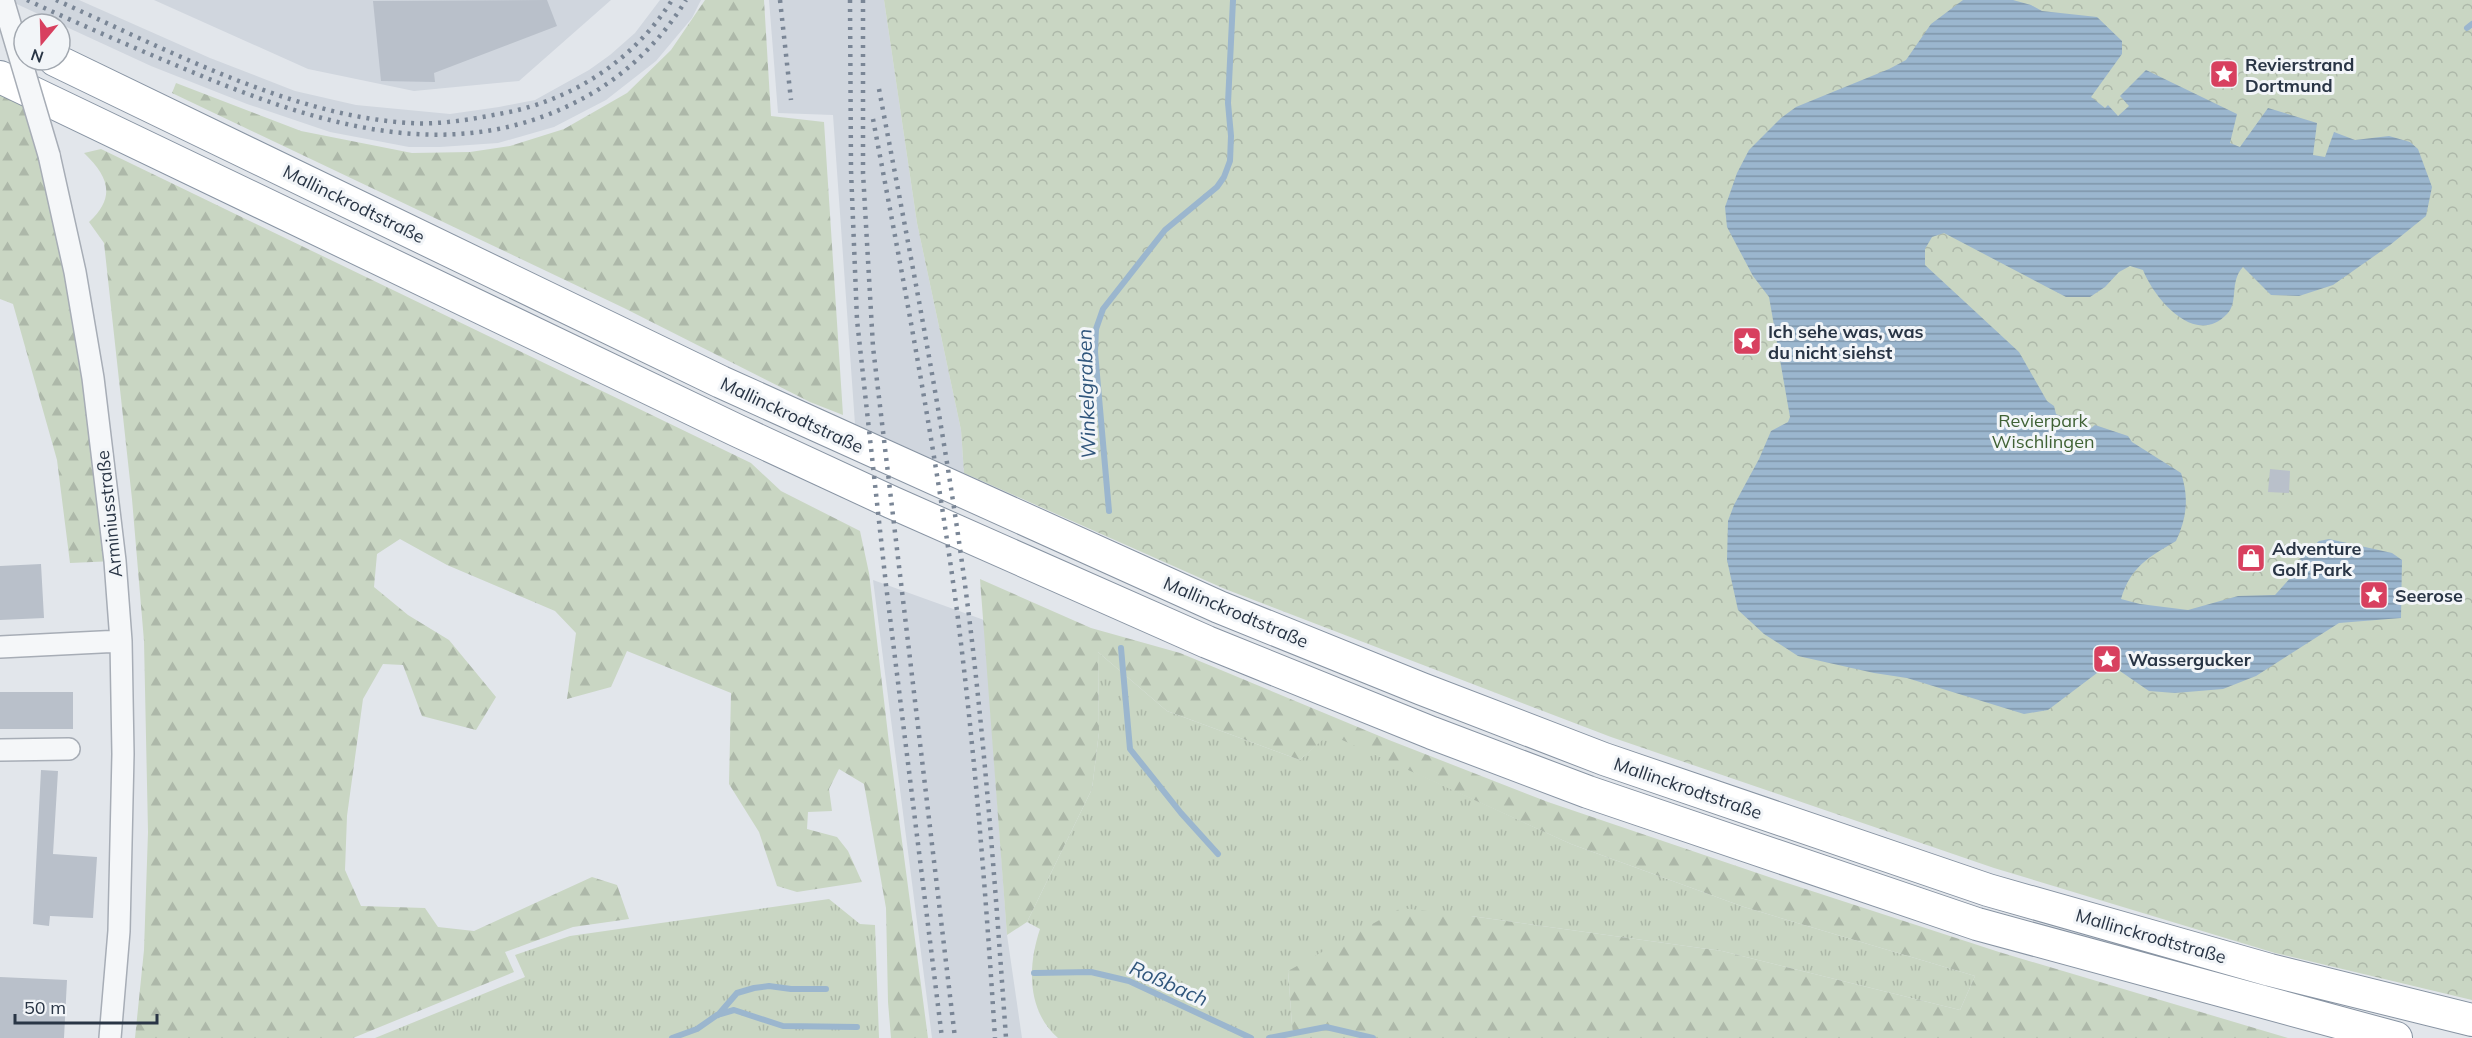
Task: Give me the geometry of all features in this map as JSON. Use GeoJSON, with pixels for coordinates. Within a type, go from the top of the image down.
{"type":"FeatureCollection","features":[{"type":"Feature","properties":{"kind":"highway","name":"Mallinckrodtstraße"},"geometry":{"type":"LineString","coordinates":[[72,68],[721,382],[1219,607],[1422,689],[1604,759],[1988,890],[2270,970],[2472,1020]]}},
{"type":"Feature","properties":{"kind":"highway","name":"Mallinckrodtstraße"},"geometry":{"type":"LineString","coordinates":[[0,77],[891,502],[1207,642],[1400,720],[1588,792],[1977,924],[2396,1038]]}},
{"type":"Feature","properties":{"kind":"street","name":"Arminiusstraße"},"geometry":{"type":"LineString","coordinates":[[3,0],[49,155],[75,272],[93,378],[114,561],[121,641],[123,754],[119,931],[110,1038]]}},
{"type":"Feature","properties":{"kind":"street"},"geometry":{"type":"LineString","coordinates":[[0,647],[121,641]]}},
{"type":"Feature","properties":{"kind":"street"},"geometry":{"type":"LineString","coordinates":[[0,750],[69,749]]}},
{"type":"Feature","properties":{"kind":"shaded area"},"geometry":{"type":"Polygon","coordinates":[[[8,0],[79,0],[210,58],[295,91],[356,105],[450,114],[535,100],[589,70],[610,55],[635,33],[660,0],[701,0],[692,18],[656,61],[606,100],[554,127],[498,143],[440,147],[409,147],[330,132],[247,104],[151,66],[72,30],[72,12],[34,12],[8,0]]]}},
{"type":"Feature","properties":{"kind":"shaded area"},"geometry":{"type":"Polygon","coordinates":[[[154,0],[611,0],[519,81],[414,91],[308,69],[154,0]]]}},
{"type":"Feature","properties":{"kind":"shaded area"},"geometry":{"type":"Polygon","coordinates":[[[769,0],[884,0],[917,223],[961,430],[964,473],[855,424],[833,115],[778,113],[769,0]]]}},
{"type":"Feature","properties":{"kind":"shaded area"},"geometry":{"type":"Polygon","coordinates":[[[873,580],[984,620],[1007,935],[1022,1038],[932,1038],[873,580]]]}},
{"type":"Feature","properties":{"kind":"green space"},"geometry":{"type":"Polygon","coordinates":[[[705,0],[764,0],[771,116],[824,122],[843,415],[810,402],[624,308],[172,93],[176,83],[301,131],[412,153],[470,152],[510,146],[564,129],[627,93],[671,50],[705,0]]]}},
{"type":"Feature","properties":{"kind":"green space","name":"Revierpark Wischlingen"},"geometry":{"type":"Polygon","coordinates":[[[884,0],[2472,0],[2472,1000],[2275,953],[1994,868],[1611,737],[1225,589],[964,473],[961,430],[917,223],[884,0]]]}},
{"type":"Feature","properties":{"kind":"green space"},"geometry":{"type":"Polygon","coordinates":[[[0,85],[31,98],[49,155],[115,561],[70,563],[57,460],[13,304],[0,299],[0,85]]]}},
{"type":"Feature","properties":{"kind":"green space"},"geometry":{"type":"Polygon","coordinates":[[[101,149],[751,463],[781,491],[860,531],[869,573],[928,1038],[891,1038],[886,908],[864,784],[839,769],[829,789],[832,811],[808,812],[807,829],[837,837],[848,851],[862,882],[797,892],[777,886],[759,832],[729,784],[731,693],[627,651],[611,687],[567,699],[576,633],[555,611],[447,565],[400,539],[377,554],[374,587],[408,615],[449,640],[496,697],[476,730],[422,716],[403,665],[383,664],[363,699],[347,816],[345,870],[361,906],[425,908],[438,927],[474,931],[592,877],[617,885],[629,919],[573,927],[505,952],[514,972],[353,1038],[135,1038],[144,950],[148,832],[144,641],[132,499],[104,243],[89,222],[103,204],[106,187],[99,170],[84,153],[101,149]]]}},
{"type":"Feature","properties":{"kind":"green space"},"geometry":{"type":"Polygon","coordinates":[[[980,579],[1091,628],[1180,653],[1389,740],[1548,802],[1999,952],[2288,1038],[1293,1038],[1288,971],[1401,908],[1722,951],[1960,1010],[1975,976],[1744,907],[1571,844],[1329,734],[1300,760],[1167,711],[1098,652],[1099,732],[1092,789],[1027,922],[1007,935],[980,579]]]}},
{"type":"Feature","properties":{"kind":"green space"},"geometry":{"type":"Polygon","coordinates":[[[1098,652],[1167,711],[1300,760],[1329,733],[1571,844],[1744,907],[1975,976],[1960,1010],[1722,951],[1471,916],[1288,971],[1293,1038],[1058,1038],[1048,1027],[1035,1001],[1032,986],[1033,957],[1040,929],[1027,922],[1092,789],[1099,732],[1098,652]]]}},
{"type":"Feature","properties":{"kind":"green space"},"geometry":{"type":"Polygon","coordinates":[[[829,899],[860,924],[875,925],[879,1038],[375,1038],[525,977],[515,955],[570,936],[829,899]]]}},
{"type":"Feature","properties":{"kind":"water"},"geometry":{"type":"Polygon","coordinates":[[[1963,0],[2013,0],[2042,11],[2097,17],[2122,41],[2122,54],[2091,97],[2105,108],[2108,105],[2118,116],[2129,106],[2120,96],[2146,70],[2237,114],[2230,143],[2240,147],[2268,108],[2317,123],[2313,155],[2325,157],[2334,132],[2355,140],[2389,136],[2410,142],[2418,149],[2432,187],[2426,216],[2390,245],[2333,285],[2299,296],[2271,295],[2243,267],[2236,279],[2231,309],[2215,323],[2202,325],[2189,322],[2177,315],[2156,293],[2143,270],[2130,266],[2119,272],[2105,287],[2090,297],[2066,297],[1944,233],[1932,237],[1925,249],[1925,265],[2019,352],[2047,401],[2054,406],[2056,414],[2091,428],[2095,425],[2128,436],[2132,442],[2181,473],[2186,507],[2183,524],[2176,541],[2149,558],[2135,571],[2121,599],[2140,604],[2188,610],[2238,596],[2275,595],[2291,577],[2303,554],[2319,541],[2329,539],[2392,553],[2402,560],[2401,618],[2339,623],[2256,676],[2223,689],[2175,693],[2149,691],[2117,669],[2101,670],[2048,710],[2024,714],[1907,678],[1798,656],[1764,634],[1738,610],[1727,560],[1728,521],[1771,431],[1788,422],[1790,417],[1769,297],[1753,276],[1727,227],[1725,207],[1737,173],[1749,150],[1781,118],[1796,107],[1906,60],[1931,24],[1963,0]]]}},
{"type":"Feature","properties":{"kind":"building"},"geometry":{"type":"Polygon","coordinates":[[[547,0],[557,26],[434,73],[435,82],[381,81],[373,1],[547,0]]]}},
{"type":"Feature","properties":{"kind":"building"},"geometry":{"type":"Polygon","coordinates":[[[2270,469],[2290,471],[2289,493],[2268,492],[2270,469]]]}},
{"type":"Feature","properties":{"kind":"building","name":"Adventure Golf Park"},"geometry":{"type":"Polygon","coordinates":[[[2242,544],[2264,548],[2260,571],[2238,567],[2242,544]]]}},
{"type":"Feature","properties":{"kind":"building"},"geometry":{"type":"Polygon","coordinates":[[[41,564],[44,618],[0,620],[0,566],[41,564]]]}},
{"type":"Feature","properties":{"kind":"building"},"geometry":{"type":"Polygon","coordinates":[[[0,692],[73,692],[73,729],[0,729],[0,692]]]}},
{"type":"Feature","properties":{"kind":"building"},"geometry":{"type":"Polygon","coordinates":[[[41,770],[58,771],[53,854],[97,857],[93,918],[50,916],[49,926],[33,924],[41,770]]]}},
{"type":"Feature","properties":{"kind":"building"},"geometry":{"type":"Polygon","coordinates":[[[0,977],[67,980],[64,1038],[0,1038],[0,977]]]}},
{"type":"Feature","properties":{"kind":"waterway","name":"Winkelgraben"},"geometry":{"type":"LineString","coordinates":[[1109,511],[1095,352],[1096,329],[1103,309],[1165,230],[1217,187],[1224,177],[1230,161],[1231,136],[1228,103],[1233,0]]}},
{"type":"Feature","properties":{"kind":"waterway"},"geometry":{"type":"LineString","coordinates":[[2467,28],[2472,24]]}},
{"type":"Feature","properties":{"kind":"waterway","name":"Winkelgraben"},"geometry":{"type":"LineString","coordinates":[[1121,648],[1130,749],[1181,813],[1218,854]]}},
{"type":"Feature","properties":{"kind":"waterway","name":"Roßbach"},"geometry":{"type":"LineString","coordinates":[[1034,973],[1091,972],[1129,981],[1251,1038]]}},
{"type":"Feature","properties":{"kind":"waterway"},"geometry":{"type":"LineString","coordinates":[[718,1015],[737,993],[754,988],[769,986],[791,989],[826,989]]}},
{"type":"Feature","properties":{"kind":"waterway","name":"Roßbach"},"geometry":{"type":"LineString","coordinates":[[672,1038],[697,1029],[717,1015],[734,1010],[783,1026],[857,1027]]}},
{"type":"Feature","properties":{"kind":"waterway","name":"Roßbach"},"geometry":{"type":"LineString","coordinates":[[1269,1038],[1326,1027],[1373,1038]]}},
{"type":"Feature","properties":{"kind":"railway"},"geometry":{"type":"LineString","coordinates":[[27,0],[185,69],[280,105],[329,120],[378,130],[427,135],[476,132],[525,122],[574,103],[608,83],[638,59],[664,31],[686,0]]}},
{"type":"Feature","properties":{"kind":"railway"},"geometry":{"type":"LineString","coordinates":[[56,0],[228,77],[274,94],[319,108],[365,118],[410,123],[457,121],[504,113],[554,98],[600,74],[620,59],[657,22],[672,0]]}},
{"type":"Feature","properties":{"kind":"railway"},"geometry":{"type":"LineString","coordinates":[[780,0],[791,100]]}},
{"type":"Feature","properties":{"kind":"railway"},"geometry":{"type":"LineString","coordinates":[[850,0],[851,170],[857,320],[886,585],[942,1038]]}},
{"type":"Feature","properties":{"kind":"railway"},"geometry":{"type":"LineString","coordinates":[[863,0],[863,173],[873,347],[955,1038]]}},
{"type":"Feature","properties":{"kind":"railway"},"geometry":{"type":"LineString","coordinates":[[879,89],[928,352],[969,616],[986,774],[1006,1038]]}},
{"type":"Feature","properties":{"kind":"railway"},"geometry":{"type":"LineString","coordinates":[[873,119],[929,426],[957,611],[979,824],[995,1038]]}},
{"type":"Feature","properties":{"kind":"place","name":"Revierstrand Dortmund"},"geometry":{"type":"Point","coordinates":[2224,74]}},
{"type":"Feature","properties":{"kind":"place","name":"Ich sehe was, was du nicht siehst"},"geometry":{"type":"Point","coordinates":[1747,341]}},
{"type":"Feature","properties":{"kind":"place","name":"Adventure Golf Park"},"geometry":{"type":"Point","coordinates":[2251,558]}},
{"type":"Feature","properties":{"kind":"place","name":"Seerose"},"geometry":{"type":"Point","coordinates":[2374,595]}},
{"type":"Feature","properties":{"kind":"place","name":"Wassergucker"},"geometry":{"type":"Point","coordinates":[2107,659]}}]}
